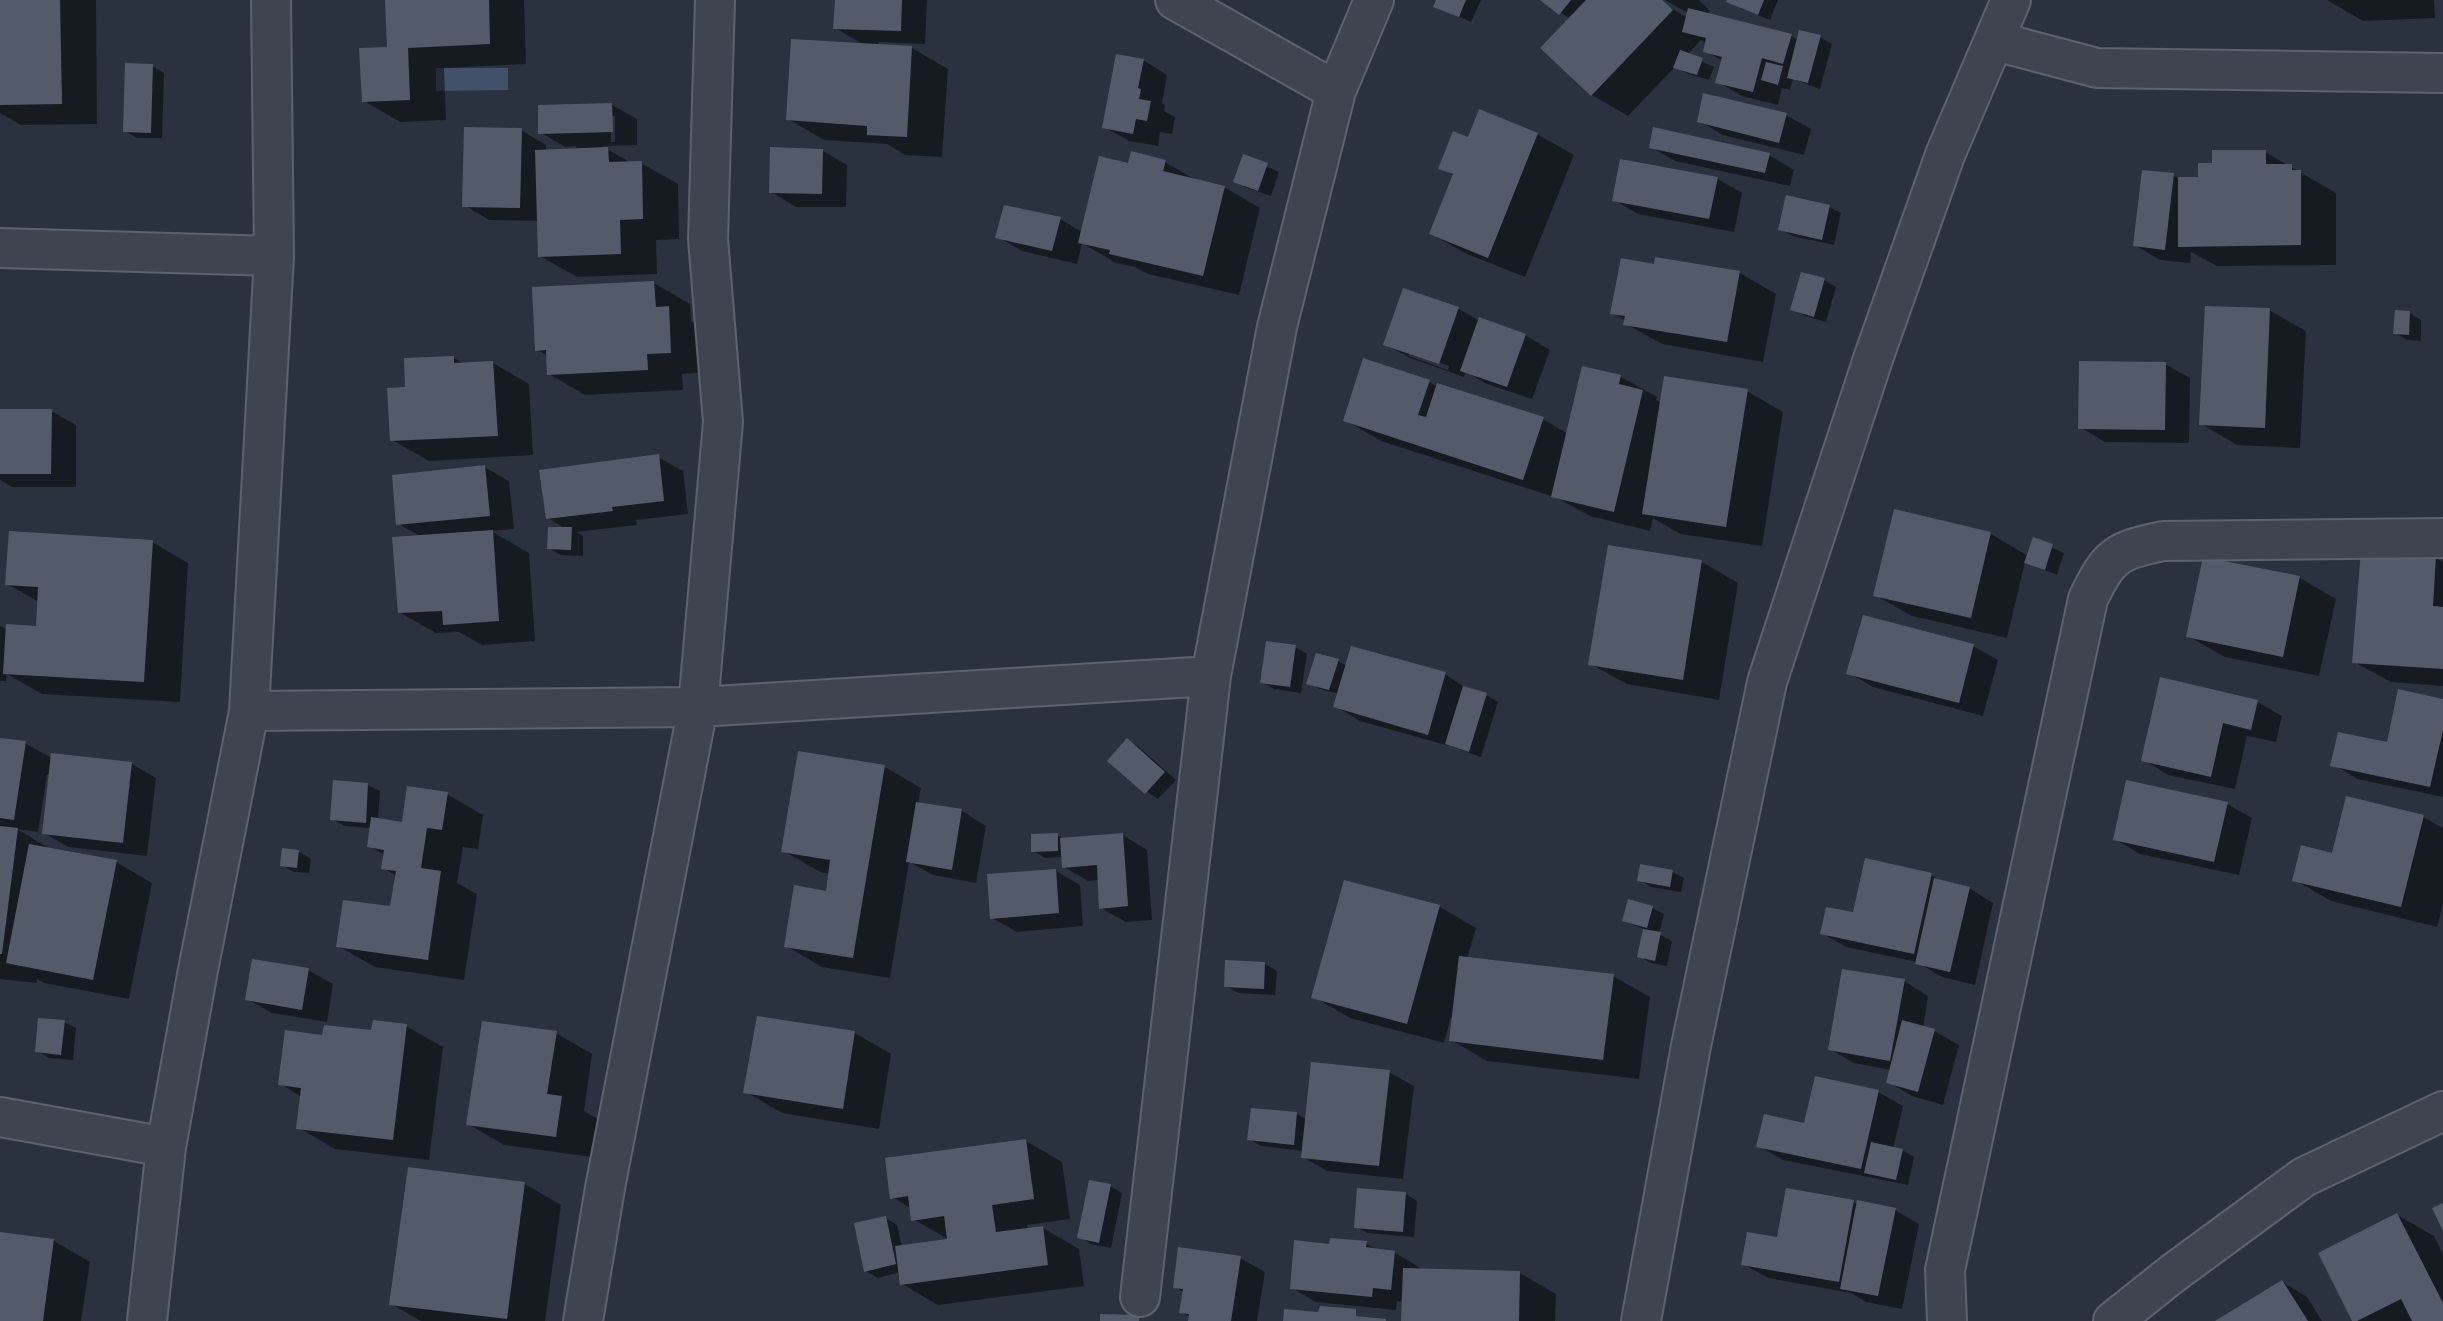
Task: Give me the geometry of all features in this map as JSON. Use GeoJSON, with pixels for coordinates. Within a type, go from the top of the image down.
{"type":"FeatureCollection","features":[{"type":"Feature","properties":{"kind":"street"},"geometry":{"type":"LineString","coordinates":[[147,1321],[166,1147],[249,711],[274,256],[271,0]]}},
{"type":"Feature","properties":{"kind":"street"},"geometry":{"type":"LineString","coordinates":[[583,1321],[605,1188],[698,707],[723,422],[708,239],[715,0]]}},
{"type":"Feature","properties":{"kind":"street"},"geometry":{"type":"LineString","coordinates":[[1175,0],[1336,91]]}},
{"type":"Feature","properties":{"kind":"street"},"geometry":{"type":"LineString","coordinates":[[1140,1297],[1211,676],[1277,327],[1336,91],[1374,0]]}},
{"type":"Feature","properties":{"kind":"street"},"geometry":{"type":"LineString","coordinates":[[1641,1321],[1691,1046],[1767,682],[1874,356],[1945,155],[2011,0]]}},
{"type":"Feature","properties":{"kind":"street"},"geometry":{"type":"LineString","coordinates":[[1995,41],[2097,68],[2443,73]]}},
{"type":"Feature","properties":{"kind":"street"},"geometry":{"type":"LineString","coordinates":[[0,248],[274,256]]}},
{"type":"Feature","properties":{"kind":"street"},"geometry":{"type":"LineString","coordinates":[[1947,1321],[1945,1270],[2088,599],[2101,572],[2112,558],[2129,548],[2163,541],[2443,538]]}},
{"type":"Feature","properties":{"kind":"street"},"geometry":{"type":"LineString","coordinates":[[249,711],[698,707],[1211,676]]}},
{"type":"Feature","properties":{"kind":"street"},"geometry":{"type":"LineString","coordinates":[[2113,1321],[2304,1177],[2443,1111]]}},
{"type":"Feature","properties":{"kind":"street"},"geometry":{"type":"LineString","coordinates":[[0,1117],[166,1147]]}},
{"type":"Feature","properties":{"kind":"water"},"geometry":{"type":"Polygon","coordinates":[[[436,68],[508,68],[508,90],[436,91],[436,68]]]}},
{"type":"Feature","properties":{"kind":"building"},"geometry":{"type":"Polygon","coordinates":[[[0,0],[60,0],[62,104],[0,105],[0,0]]]}},
{"type":"Feature","properties":{"kind":"building"},"geometry":{"type":"Polygon","coordinates":[[[385,0],[489,0],[490,44],[408,48],[410,100],[362,102],[359,48],[387,47],[385,0]]]}},
{"type":"Feature","properties":{"kind":"building"},"geometry":{"type":"Polygon","coordinates":[[[835,0],[902,0],[901,31],[833,29],[835,0]]]}},
{"type":"Feature","properties":{"kind":"building"},"geometry":{"type":"Polygon","coordinates":[[[1436,0],[1466,0],[1459,17],[1433,7],[1436,0]]]}},
{"type":"Feature","properties":{"kind":"building"},"geometry":{"type":"Polygon","coordinates":[[[1540,0],[1571,0],[1559,15],[1540,0]]]}},
{"type":"Feature","properties":{"kind":"building"},"geometry":{"type":"Polygon","coordinates":[[[1586,0],[1662,0],[1673,10],[1591,96],[1540,48],[1586,0]]]}},
{"type":"Feature","properties":{"kind":"building"},"geometry":{"type":"Polygon","coordinates":[[[1727,0],[1764,0],[1758,15],[1727,0]]]}},
{"type":"Feature","properties":{"kind":"building"},"geometry":{"type":"Polygon","coordinates":[[[1688,8],[1792,34],[1783,64],[1762,58],[1753,92],[1715,83],[1722,57],[1703,52],[1706,38],[1682,32],[1688,8]]]}},
{"type":"Feature","properties":{"kind":"building"},"geometry":{"type":"Polygon","coordinates":[[[1799,30],[1821,35],[1808,83],[1787,78],[1799,30]]]}},
{"type":"Feature","properties":{"kind":"building"},"geometry":{"type":"Polygon","coordinates":[[[791,39],[912,46],[907,137],[867,135],[867,126],[786,120],[791,39]]]}},
{"type":"Feature","properties":{"kind":"building"},"geometry":{"type":"Polygon","coordinates":[[[1680,50],[1703,58],[1697,75],[1673,68],[1680,50]]]}},
{"type":"Feature","properties":{"kind":"building"},"geometry":{"type":"Polygon","coordinates":[[[1116,54],[1144,59],[1139,99],[1151,101],[1147,121],[1136,119],[1133,134],[1102,128],[1116,54]]]}},
{"type":"Feature","properties":{"kind":"building"},"geometry":{"type":"Polygon","coordinates":[[[1766,62],[1783,66],[1778,85],[1761,80],[1766,62]]]}},
{"type":"Feature","properties":{"kind":"building"},"geometry":{"type":"Polygon","coordinates":[[[125,63],[153,64],[151,133],[123,132],[125,63]]]}},
{"type":"Feature","properties":{"kind":"building"},"geometry":{"type":"Polygon","coordinates":[[[1703,93],[1787,113],[1779,143],[1697,122],[1703,93]]]}},
{"type":"Feature","properties":{"kind":"building"},"geometry":{"type":"Polygon","coordinates":[[[612,103],[613,132],[538,134],[538,105],[612,103]]]}},
{"type":"Feature","properties":{"kind":"building"},"geometry":{"type":"Polygon","coordinates":[[[1479,109],[1538,133],[1488,258],[1429,234],[1453,174],[1438,169],[1453,131],[1468,137],[1479,109]]]}},
{"type":"Feature","properties":{"kind":"building"},"geometry":{"type":"Polygon","coordinates":[[[464,127],[522,128],[520,208],[462,207],[464,127]]]}},
{"type":"Feature","properties":{"kind":"building"},"geometry":{"type":"Polygon","coordinates":[[[1653,127],[1770,153],[1765,173],[1649,148],[1653,127]]]}},
{"type":"Feature","properties":{"kind":"building"},"geometry":{"type":"Polygon","coordinates":[[[608,147],[609,162],[642,161],[643,219],[620,220],[621,254],[538,257],[535,150],[608,147]]]}},
{"type":"Feature","properties":{"kind":"building"},"geometry":{"type":"Polygon","coordinates":[[[770,147],[823,149],[822,194],[769,193],[770,147]]]}},
{"type":"Feature","properties":{"kind":"building"},"geometry":{"type":"Polygon","coordinates":[[[2212,150],[2266,150],[2266,164],[2292,164],[2292,170],[2301,170],[2301,245],[2178,247],[2178,177],[2198,177],[2198,163],[2212,163],[2212,150]]]}},
{"type":"Feature","properties":{"kind":"building"},"geometry":{"type":"Polygon","coordinates":[[[1131,151],[1166,160],[1163,171],[1225,186],[1203,276],[1109,254],[1110,250],[1078,243],[1099,156],[1128,163],[1131,151]]]}},
{"type":"Feature","properties":{"kind":"building"},"geometry":{"type":"Polygon","coordinates":[[[1243,154],[1268,163],[1258,191],[1233,182],[1243,154]]]}},
{"type":"Feature","properties":{"kind":"building"},"geometry":{"type":"Polygon","coordinates":[[[1620,159],[1718,177],[1709,219],[1612,201],[1620,159]]]}},
{"type":"Feature","properties":{"kind":"building"},"geometry":{"type":"Polygon","coordinates":[[[2142,170],[2174,173],[2165,250],[2133,246],[2142,170]]]}},
{"type":"Feature","properties":{"kind":"building"},"geometry":{"type":"Polygon","coordinates":[[[1786,195],[1830,205],[1822,240],[1778,230],[1786,195]]]}},
{"type":"Feature","properties":{"kind":"building"},"geometry":{"type":"Polygon","coordinates":[[[1004,205],[1061,217],[1052,251],[995,238],[1004,205]]]}},
{"type":"Feature","properties":{"kind":"building"},"geometry":{"type":"Polygon","coordinates":[[[1655,257],[1740,271],[1727,342],[1623,325],[1625,316],[1610,314],[1621,258],[1654,264],[1655,257]]]}},
{"type":"Feature","properties":{"kind":"building"},"geometry":{"type":"Polygon","coordinates":[[[1801,272],[1825,278],[1814,317],[1790,310],[1801,272]]]}},
{"type":"Feature","properties":{"kind":"building"},"geometry":{"type":"Polygon","coordinates":[[[654,281],[656,307],[669,306],[671,353],[647,354],[648,370],[547,375],[546,350],[535,351],[532,287],[654,281]]]}},
{"type":"Feature","properties":{"kind":"building"},"geometry":{"type":"Polygon","coordinates":[[[1403,288],[1459,307],[1439,364],[1383,345],[1403,288]]]}},
{"type":"Feature","properties":{"kind":"building"},"geometry":{"type":"Polygon","coordinates":[[[2205,306],[2270,308],[2265,428],[2199,425],[2205,306]]]}},
{"type":"Feature","properties":{"kind":"building"},"geometry":{"type":"Polygon","coordinates":[[[2395,310],[2410,311],[2409,335],[2393,334],[2395,310]]]}},
{"type":"Feature","properties":{"kind":"building"},"geometry":{"type":"Polygon","coordinates":[[[1479,317],[1526,334],[1507,387],[1460,371],[1479,317]]]}},
{"type":"Feature","properties":{"kind":"building"},"geometry":{"type":"Polygon","coordinates":[[[454,356],[454,363],[493,361],[498,436],[390,441],[387,388],[405,387],[404,358],[454,356]]]}},
{"type":"Feature","properties":{"kind":"building"},"geometry":{"type":"Polygon","coordinates":[[[1363,358],[1430,380],[1418,415],[1426,417],[1437,383],[1544,417],[1523,480],[1343,421],[1363,358]]]}},
{"type":"Feature","properties":{"kind":"building"},"geometry":{"type":"Polygon","coordinates":[[[2079,361],[2166,362],[2165,430],[2078,429],[2079,361]]]}},
{"type":"Feature","properties":{"kind":"building"},"geometry":{"type":"Polygon","coordinates":[[[1582,366],[1621,375],[1619,384],[1643,390],[1614,512],[1551,497],[1582,366]]]}},
{"type":"Feature","properties":{"kind":"building"},"geometry":{"type":"Polygon","coordinates":[[[1664,376],[1748,389],[1726,527],[1642,514],[1664,376]]]}},
{"type":"Feature","properties":{"kind":"building"},"geometry":{"type":"Polygon","coordinates":[[[0,409],[52,409],[51,474],[0,474],[0,409]]]}},
{"type":"Feature","properties":{"kind":"building"},"geometry":{"type":"Polygon","coordinates":[[[659,454],[664,501],[546,519],[539,470],[659,454]]]}},
{"type":"Feature","properties":{"kind":"building"},"geometry":{"type":"Polygon","coordinates":[[[485,465],[490,516],[396,525],[392,475],[485,465]]]}},
{"type":"Feature","properties":{"kind":"building"},"geometry":{"type":"Polygon","coordinates":[[[1894,509],[1991,532],[1971,618],[1873,596],[1894,509]]]}},
{"type":"Feature","properties":{"kind":"building"},"geometry":{"type":"Polygon","coordinates":[[[548,527],[572,527],[571,550],[547,549],[548,527]]]}},
{"type":"Feature","properties":{"kind":"building"},"geometry":{"type":"Polygon","coordinates":[[[493,530],[499,621],[443,625],[442,611],[398,613],[392,537],[493,530]]]}},
{"type":"Feature","properties":{"kind":"building"},"geometry":{"type":"Polygon","coordinates":[[[9,531],[153,540],[144,682],[3,674],[6,624],[36,626],[38,587],[5,585],[9,531]]]}},
{"type":"Feature","properties":{"kind":"building"},"geometry":{"type":"Polygon","coordinates":[[[2033,537],[2053,544],[2045,570],[2024,563],[2033,537]]]}},
{"type":"Feature","properties":{"kind":"building"},"geometry":{"type":"Polygon","coordinates":[[[1608,545],[1702,560],[1683,680],[1588,665],[1608,545]]]}},
{"type":"Feature","properties":{"kind":"building"},"geometry":{"type":"Polygon","coordinates":[[[2361,550],[2436,556],[2433,606],[2443,607],[2443,669],[2352,663],[2361,550]]]}},
{"type":"Feature","properties":{"kind":"building"},"geometry":{"type":"Polygon","coordinates":[[[2203,557],[2300,576],[2283,657],[2186,637],[2203,557]]]}},
{"type":"Feature","properties":{"kind":"building"},"geometry":{"type":"Polygon","coordinates":[[[1863,615],[1974,644],[1959,703],[1846,674],[1863,615]]]}},
{"type":"Feature","properties":{"kind":"building"},"geometry":{"type":"Polygon","coordinates":[[[1266,641],[1296,645],[1290,687],[1260,683],[1266,641]]]}},
{"type":"Feature","properties":{"kind":"building"},"geometry":{"type":"Polygon","coordinates":[[[1351,646],[1446,672],[1428,735],[1333,707],[1351,646]]]}},
{"type":"Feature","properties":{"kind":"building"},"geometry":{"type":"Polygon","coordinates":[[[1316,653],[1339,659],[1329,690],[1306,684],[1316,653]]]}},
{"type":"Feature","properties":{"kind":"building"},"geometry":{"type":"Polygon","coordinates":[[[2160,677],[2258,700],[2251,730],[2223,723],[2211,777],[2141,761],[2160,677]]]}},
{"type":"Feature","properties":{"kind":"building"},"geometry":{"type":"Polygon","coordinates":[[[1463,686],[1487,693],[1469,752],[1445,744],[1463,686]]]}},
{"type":"Feature","properties":{"kind":"building"},"geometry":{"type":"Polygon","coordinates":[[[2398,689],[2443,699],[2443,730],[2430,787],[2330,766],[2338,732],[2387,742],[2398,689]]]}},
{"type":"Feature","properties":{"kind":"building"},"geometry":{"type":"Polygon","coordinates":[[[0,738],[26,741],[14,820],[0,818],[0,738]]]}},
{"type":"Feature","properties":{"kind":"building"},"geometry":{"type":"Polygon","coordinates":[[[1127,738],[1165,772],[1145,794],[1107,761],[1127,738]]]}},
{"type":"Feature","properties":{"kind":"building"},"geometry":{"type":"Polygon","coordinates":[[[798,751],[885,765],[853,958],[784,947],[794,885],[826,891],[830,860],[781,852],[798,751]]]}},
{"type":"Feature","properties":{"kind":"building"},"geometry":{"type":"Polygon","coordinates":[[[51,753],[132,762],[123,843],[42,834],[51,753]]]}},
{"type":"Feature","properties":{"kind":"building"},"geometry":{"type":"Polygon","coordinates":[[[333,780],[368,783],[366,823],[330,820],[333,780]]]}},
{"type":"Feature","properties":{"kind":"building"},"geometry":{"type":"Polygon","coordinates":[[[2126,780],[2228,802],[2214,862],[2113,840],[2126,780]]]}},
{"type":"Feature","properties":{"kind":"building"},"geometry":{"type":"Polygon","coordinates":[[[407,786],[448,792],[442,830],[427,828],[421,868],[441,871],[428,960],[336,947],[343,900],[390,906],[396,871],[381,869],[384,850],[367,847],[371,817],[402,822],[407,786]]]}},
{"type":"Feature","properties":{"kind":"building"},"geometry":{"type":"Polygon","coordinates":[[[2346,796],[2424,815],[2401,907],[2292,881],[2301,845],[2332,853],[2346,796]]]}},
{"type":"Feature","properties":{"kind":"building"},"geometry":{"type":"Polygon","coordinates":[[[916,802],[962,809],[952,870],[906,862],[916,802]]]}},
{"type":"Feature","properties":{"kind":"building"},"geometry":{"type":"Polygon","coordinates":[[[0,826],[18,828],[2,954],[0,954],[0,826]]]}},
{"type":"Feature","properties":{"kind":"building"},"geometry":{"type":"Polygon","coordinates":[[[1058,833],[1058,851],[1031,852],[1031,834],[1058,833]]]}},
{"type":"Feature","properties":{"kind":"building"},"geometry":{"type":"Polygon","coordinates":[[[1123,833],[1128,906],[1099,909],[1097,865],[1062,868],[1060,838],[1123,833]]]}},
{"type":"Feature","properties":{"kind":"building"},"geometry":{"type":"Polygon","coordinates":[[[29,844],[117,860],[93,980],[6,963],[29,844]]]}},
{"type":"Feature","properties":{"kind":"building"},"geometry":{"type":"Polygon","coordinates":[[[282,848],[299,850],[297,868],[280,866],[282,848]]]}},
{"type":"Feature","properties":{"kind":"building"},"geometry":{"type":"Polygon","coordinates":[[[1865,858],[1932,873],[1914,954],[1820,934],[1826,907],[1853,912],[1865,858]]]}},
{"type":"Feature","properties":{"kind":"building"},"geometry":{"type":"Polygon","coordinates":[[[1640,864],[1673,870],[1670,887],[1637,881],[1640,864]]]}},
{"type":"Feature","properties":{"kind":"building"},"geometry":{"type":"Polygon","coordinates":[[[1056,869],[1059,913],[990,919],[987,874],[1056,869]]]}},
{"type":"Feature","properties":{"kind":"building"},"geometry":{"type":"Polygon","coordinates":[[[1934,878],[1970,887],[1950,972],[1915,964],[1934,878]]]}},
{"type":"Feature","properties":{"kind":"building"},"geometry":{"type":"Polygon","coordinates":[[[1344,880],[1440,905],[1407,1024],[1311,998],[1344,880]]]}},
{"type":"Feature","properties":{"kind":"building"},"geometry":{"type":"Polygon","coordinates":[[[1628,899],[1653,906],[1647,928],[1622,921],[1628,899]]]}},
{"type":"Feature","properties":{"kind":"building"},"geometry":{"type":"Polygon","coordinates":[[[1643,929],[1661,932],[1655,961],[1637,957],[1643,929]]]}},
{"type":"Feature","properties":{"kind":"building"},"geometry":{"type":"Polygon","coordinates":[[[1459,956],[1614,974],[1603,1060],[1449,1041],[1459,956]]]}},
{"type":"Feature","properties":{"kind":"building"},"geometry":{"type":"Polygon","coordinates":[[[252,959],[309,968],[302,1010],[245,1000],[252,959]]]}},
{"type":"Feature","properties":{"kind":"building"},"geometry":{"type":"Polygon","coordinates":[[[1225,960],[1265,962],[1264,989],[1224,987],[1225,960]]]}},
{"type":"Feature","properties":{"kind":"building"},"geometry":{"type":"Polygon","coordinates":[[[1842,969],[1905,979],[1890,1061],[1828,1050],[1842,969]]]}},
{"type":"Feature","properties":{"kind":"building"},"geometry":{"type":"Polygon","coordinates":[[[757,1016],[855,1031],[843,1109],[743,1093],[757,1016]]]}},
{"type":"Feature","properties":{"kind":"building"},"geometry":{"type":"Polygon","coordinates":[[[38,1018],[65,1020],[61,1055],[35,1052],[38,1018]]]}},
{"type":"Feature","properties":{"kind":"building"},"geometry":{"type":"Polygon","coordinates":[[[373,1020],[407,1024],[393,1140],[296,1129],[301,1088],[278,1085],[285,1030],[322,1035],[324,1025],[371,1030],[373,1020]]]}},
{"type":"Feature","properties":{"kind":"building"},"geometry":{"type":"Polygon","coordinates":[[[1902,1020],[1935,1029],[1918,1092],[1886,1083],[1902,1020]]]}},
{"type":"Feature","properties":{"kind":"building"},"geometry":{"type":"Polygon","coordinates":[[[482,1021],[557,1031],[547,1094],[562,1096],[556,1137],[466,1125],[482,1021]]]}},
{"type":"Feature","properties":{"kind":"building"},"geometry":{"type":"Polygon","coordinates":[[[1311,1062],[1390,1070],[1379,1166],[1301,1158],[1311,1062]]]}},
{"type":"Feature","properties":{"kind":"building"},"geometry":{"type":"Polygon","coordinates":[[[1815,1076],[1879,1090],[1861,1169],[1756,1147],[1764,1114],[1804,1123],[1815,1076]]]}},
{"type":"Feature","properties":{"kind":"building"},"geometry":{"type":"Polygon","coordinates":[[[1251,1108],[1297,1112],[1294,1145],[1247,1140],[1251,1108]]]}},
{"type":"Feature","properties":{"kind":"building"},"geometry":{"type":"Polygon","coordinates":[[[1026,1139],[1034,1199],[992,1205],[996,1232],[1043,1226],[1048,1265],[900,1285],[895,1246],[947,1239],[944,1216],[911,1221],[908,1196],[890,1199],[885,1158],[1026,1139]]]}},
{"type":"Feature","properties":{"kind":"building"},"geometry":{"type":"Polygon","coordinates":[[[1871,1142],[1903,1149],[1896,1180],[1864,1173],[1871,1142]]]}},
{"type":"Feature","properties":{"kind":"building"},"geometry":{"type":"Polygon","coordinates":[[[408,1167],[525,1182],[507,1319],[389,1305],[408,1167]]]}},
{"type":"Feature","properties":{"kind":"building"},"geometry":{"type":"Polygon","coordinates":[[[1089,1180],[1111,1184],[1099,1243],[1077,1238],[1089,1180]]]}},
{"type":"Feature","properties":{"kind":"building"},"geometry":{"type":"Polygon","coordinates":[[[1357,1188],[1406,1192],[1403,1232],[1354,1228],[1357,1188]]]}},
{"type":"Feature","properties":{"kind":"building"},"geometry":{"type":"Polygon","coordinates":[[[1786,1188],[1854,1200],[1839,1282],[1741,1265],[1747,1232],[1777,1237],[1786,1188]]]}},
{"type":"Feature","properties":{"kind":"building"},"geometry":{"type":"Polygon","coordinates":[[[1857,1200],[1896,1208],[1878,1296],[1840,1289],[1857,1200]]]}},
{"type":"Feature","properties":{"kind":"building"},"geometry":{"type":"Polygon","coordinates":[[[2443,1203],[2443,1231],[2432,1208],[2443,1203]]]}},
{"type":"Feature","properties":{"kind":"building"},"geometry":{"type":"Polygon","coordinates":[[[2397,1213],[2443,1303],[2443,1321],[2412,1321],[2401,1299],[2352,1321],[2318,1253],[2397,1213]]]}},
{"type":"Feature","properties":{"kind":"building"},"geometry":{"type":"Polygon","coordinates":[[[886,1216],[896,1264],[864,1272],[854,1223],[886,1216]]]}},
{"type":"Feature","properties":{"kind":"building"},"geometry":{"type":"Polygon","coordinates":[[[0,1232],[54,1239],[43,1321],[0,1321],[0,1232]]]}},
{"type":"Feature","properties":{"kind":"building"},"geometry":{"type":"Polygon","coordinates":[[[1330,1238],[1367,1241],[1366,1247],[1395,1251],[1391,1290],[1373,1288],[1372,1297],[1290,1289],[1294,1240],[1329,1244],[1330,1238]]]}},
{"type":"Feature","properties":{"kind":"building"},"geometry":{"type":"Polygon","coordinates":[[[1178,1247],[1241,1256],[1231,1321],[1188,1321],[1189,1314],[1179,1313],[1183,1289],[1173,1288],[1178,1247]]]}},
{"type":"Feature","properties":{"kind":"building"},"geometry":{"type":"Polygon","coordinates":[[[1403,1268],[1520,1271],[1519,1321],[1401,1321],[1403,1268]]]}},
{"type":"Feature","properties":{"kind":"building"},"geometry":{"type":"Polygon","coordinates":[[[2282,1280],[2308,1321],[2215,1321],[2282,1280]]]}},
{"type":"Feature","properties":{"kind":"building"},"geometry":{"type":"Polygon","coordinates":[[[1320,1306],[1356,1309],[1356,1316],[1386,1321],[1283,1321],[1284,1309],[1318,1312],[1320,1306]]]}},
{"type":"Feature","properties":{"kind":"building"},"geometry":{"type":"Polygon","coordinates":[[[1100,1314],[1139,1315],[1139,1321],[1100,1321],[1100,1314]]]}}]}
